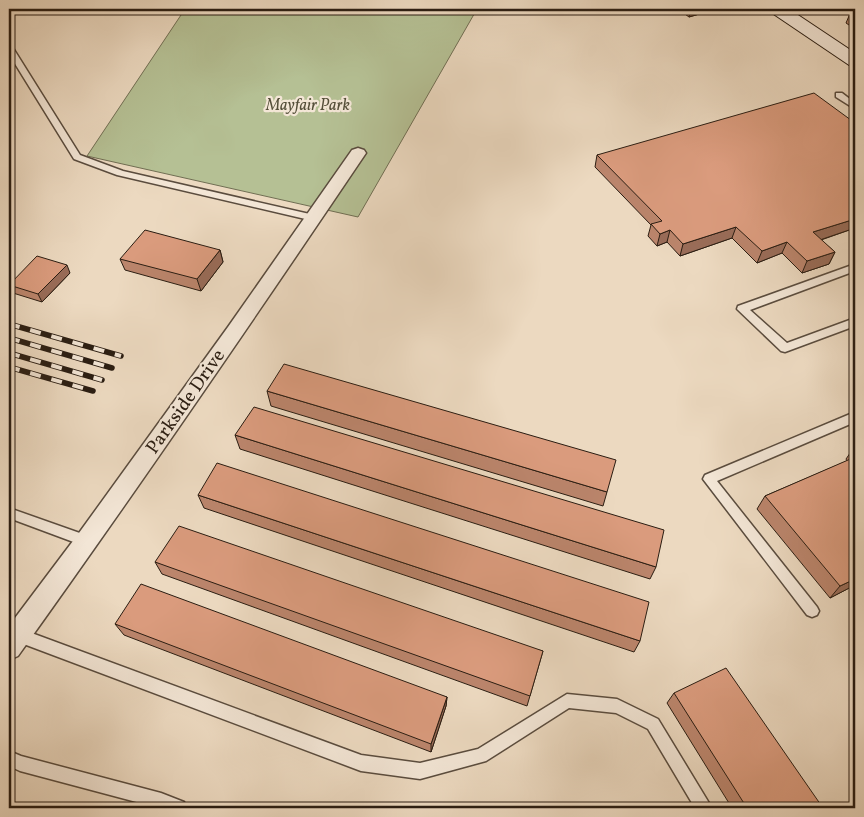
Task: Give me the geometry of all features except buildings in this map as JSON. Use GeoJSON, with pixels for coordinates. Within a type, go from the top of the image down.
{"type":"FeatureCollection","features":[{"type":"Feature","properties":{"kind":"street"},"geometry":{"type":"LineString","coordinates":[[778,9],[855,61]]}},
{"type":"Feature","properties":{"kind":"street","name":"Parkside Drive"},"geometry":{"type":"LineString","coordinates":[[13,641],[87,541],[358,153]]}},
{"type":"Feature","properties":{"kind":"lane"},"geometry":{"type":"LineString","coordinates":[[9,48],[77,157],[120,173],[314,218]]}},
{"type":"Feature","properties":{"kind":"lane"},"geometry":{"type":"LineString","coordinates":[[839,94],[855,107]]}},
{"type":"Feature","properties":{"kind":"lane"},"geometry":{"type":"LineString","coordinates":[[855,266],[742,309],[785,348],[855,322]]}},
{"type":"Feature","properties":{"kind":"lane"},"geometry":{"type":"LineString","coordinates":[[812,611],[709,479],[855,417]]}},
{"type":"Feature","properties":{"kind":"lane"},"geometry":{"type":"LineString","coordinates":[[9,513],[87,541]]}},
{"type":"Feature","properties":{"kind":"lane"},"geometry":{"type":"LineString","coordinates":[[13,641],[361,763],[420,771],[481,756],[568,701],[617,706],[653,724],[704,808]]}},
{"type":"Feature","properties":{"kind":"lane"},"geometry":{"type":"LineString","coordinates":[[9,758],[20,763],[161,801],[178,808]]}},
{"type":"Feature","properties":{"kind":"green space","name":"Mayfair Park"},"geometry":{"type":"Polygon","coordinates":[[[185,9],[477,9],[358,217],[87,156],[185,9]]]}},
{"type":"Feature","properties":{"kind":"railway"},"geometry":{"type":"LineString","coordinates":[[9,324],[121,356]]}},
{"type":"Feature","properties":{"kind":"railway"},"geometry":{"type":"LineString","coordinates":[[9,338],[112,368]]}},
{"type":"Feature","properties":{"kind":"railway"},"geometry":{"type":"LineString","coordinates":[[9,353],[102,380]]}},
{"type":"Feature","properties":{"kind":"railway"},"geometry":{"type":"LineString","coordinates":[[9,367],[93,391]]}}]}
